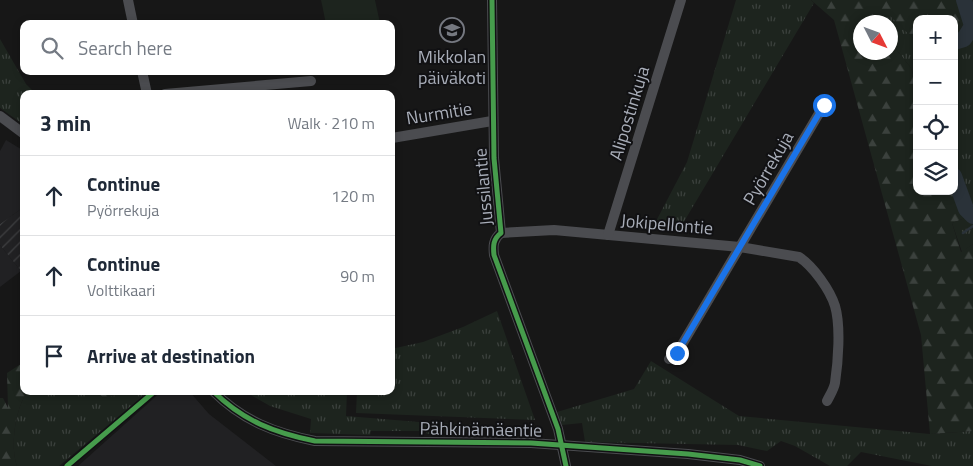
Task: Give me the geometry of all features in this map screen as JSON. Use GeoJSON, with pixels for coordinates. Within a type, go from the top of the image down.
{"type":"FeatureCollection","features":[{"type":"Feature","properties":{"kind":"street"},"geometry":{"type":"LineString","coordinates":[[128,0],[132,20]]}},
{"type":"Feature","properties":{"kind":"street","name":"Jussilantie"},"geometry":{"type":"LineString","coordinates":[[492,0],[492,121],[501,233],[496,236],[493,246],[494,255],[556,422],[563,446]]}},
{"type":"Feature","properties":{"kind":"street","name":"Alipostinkuja"},"geometry":{"type":"LineString","coordinates":[[608,235],[681,0]]}},
{"type":"Feature","properties":{"kind":"street"},"geometry":{"type":"LineString","coordinates":[[143,75],[146,90]]}},
{"type":"Feature","properties":{"kind":"street"},"geometry":{"type":"LineString","coordinates":[[210,90],[311,81]]}},
{"type":"Feature","properties":{"kind":"street","name":"Pyörrekuja"},"geometry":{"type":"LineString","coordinates":[[669,359],[677,353],[824,105]]}},
{"type":"Feature","properties":{"kind":"street"},"geometry":{"type":"LineString","coordinates":[[0,116],[20,131]]}},
{"type":"Feature","properties":{"kind":"street","name":"Nurmitie"},"geometry":{"type":"LineString","coordinates":[[395,137],[492,121]]}},
{"type":"Feature","properties":{"kind":"street","name":"Jokipellontie"},"geometry":{"type":"LineString","coordinates":[[501,233],[554,230],[740,247],[799,257],[820,278],[835,306],[838,328],[835,385],[827,401]]}},
{"type":"Feature","properties":{"kind":"street","name":"Pähkinämäentie"},"geometry":{"type":"LineString","coordinates":[[218,395],[237,411],[264,427],[288,436],[315,440],[486,442],[563,446],[688,454],[740,460],[760,466]]}},
{"type":"Feature","properties":{"kind":"street"},"geometry":{"type":"LineString","coordinates":[[563,446],[566,466]]}},
{"type":"Feature","properties":{"kind":"shaded area"},"geometry":{"type":"Polygon","coordinates":[[[6,140],[20,149],[20,210],[0,224],[0,151],[6,140]]]}},
{"type":"Feature","properties":{"kind":"shaded area"},"geometry":{"type":"Polygon","coordinates":[[[20,210],[20,270],[0,245],[0,224],[20,210]]]}},
{"type":"Feature","properties":{"kind":"shaded area"},"geometry":{"type":"Polygon","coordinates":[[[0,245],[20,272],[0,287],[0,245]]]}},
{"type":"Feature","properties":{"kind":"shaded area"},"geometry":{"type":"Polygon","coordinates":[[[158,395],[192,395],[209,414],[276,466],[78,466],[158,395]]]}},
{"type":"Feature","properties":{"kind":"green space"},"geometry":{"type":"Polygon","coordinates":[[[321,0],[375,0],[379,20],[325,20],[321,0]]]}},
{"type":"Feature","properties":{"kind":"green space"},"geometry":{"type":"Polygon","coordinates":[[[736,0],[811,0],[814,3],[679,230],[653,227],[687,162],[736,0]]]}},
{"type":"Feature","properties":{"kind":"green space"},"geometry":{"type":"Polygon","coordinates":[[[811,0],[957,0],[968,21],[964,32],[958,36],[958,15],[913,15],[913,38],[898,24],[898,15],[889,15],[885,11],[881,15],[853,15],[853,60],[898,60],[898,52],[911,68],[913,74],[913,195],[956,195],[965,218],[952,223],[961,252],[973,244],[973,431],[930,434],[921,335],[834,20],[811,0]]]}},
{"type":"Feature","properties":{"kind":"green space"},"geometry":{"type":"Polygon","coordinates":[[[957,0],[973,0],[973,244],[962,252],[952,223],[965,218],[956,195],[958,195],[958,36],[964,32],[968,21],[957,0]]]}},
{"type":"Feature","properties":{"kind":"green space"},"geometry":{"type":"Polygon","coordinates":[[[885,10],[890,15],[881,15],[885,10]]]}},
{"type":"Feature","properties":{"kind":"green space"},"geometry":{"type":"Polygon","coordinates":[[[898,23],[913,38],[913,74],[911,68],[898,52],[898,23]]]}},
{"type":"Feature","properties":{"kind":"green space"},"geometry":{"type":"Polygon","coordinates":[[[0,39],[20,75],[32,90],[20,90],[20,122],[0,108],[0,39]]]}},
{"type":"Feature","properties":{"kind":"green space"},"geometry":{"type":"Polygon","coordinates":[[[497,311],[535,420],[356,413],[357,395],[395,395],[395,348],[423,342],[463,327],[497,311]]]}},
{"type":"Feature","properties":{"kind":"green space"},"geometry":{"type":"Polygon","coordinates":[[[651,361],[739,416],[930,434],[973,431],[973,466],[932,466],[861,452],[847,466],[830,466],[795,446],[781,441],[767,451],[738,445],[585,442],[582,423],[562,425],[557,412],[634,389],[651,361]]]}},
{"type":"Feature","properties":{"kind":"green space"},"geometry":{"type":"Polygon","coordinates":[[[20,365],[20,395],[26,395],[20,407],[15,427],[14,448],[17,466],[0,466],[0,398],[3,398],[8,408],[7,373],[20,365]]]}},
{"type":"Feature","properties":{"kind":"green space"},"geometry":{"type":"Polygon","coordinates":[[[26,395],[100,395],[103,398],[116,395],[144,395],[59,466],[17,466],[14,448],[15,427],[26,395]]]}},
{"type":"Feature","properties":{"kind":"green space"},"geometry":{"type":"Polygon","coordinates":[[[100,395],[116,395],[103,398],[100,395]]]}},
{"type":"Feature","properties":{"kind":"green space"},"geometry":{"type":"Polygon","coordinates":[[[251,395],[347,395],[346,416],[431,423],[486,425],[463,435],[427,434],[426,431],[371,431],[370,435],[310,433],[311,419],[270,406],[251,395]]]}},
{"type":"Feature","properties":{"kind":"waterway"},"geometry":{"type":"LineString","coordinates":[[958,41],[964,39],[972,26],[964,0]]}},
{"type":"Feature","properties":{"kind":"waterway"},"geometry":{"type":"LineString","coordinates":[[958,187],[966,209],[973,216]]}},
{"type":"Feature","properties":{"kind":"waterway"},"geometry":{"type":"LineString","coordinates":[[963,233],[973,226]]}},
{"type":"Feature","properties":{"kind":"cycle path"},"geometry":{"type":"LineString","coordinates":[[492,0],[494,158],[501,233],[494,243],[494,255],[558,429],[566,466]]}},
{"type":"Feature","properties":{"kind":"cycle path"},"geometry":{"type":"LineString","coordinates":[[67,466],[150,395]]}},
{"type":"Feature","properties":{"kind":"cycle path"},"geometry":{"type":"LineString","coordinates":[[217,395],[236,410],[260,424],[273,430],[315,441],[531,443],[688,454],[740,460],[760,466]]}},
{"type":"Feature","properties":{"kind":"place","name":"Mikkolan päiväkoti"},"geometry":{"type":"Point","coordinates":[452,30]}},
{"type":"Feature","properties":{"kind":"route"},"geometry":{"type":"LineString","coordinates":[[677,353],[824,105]]}}]}
